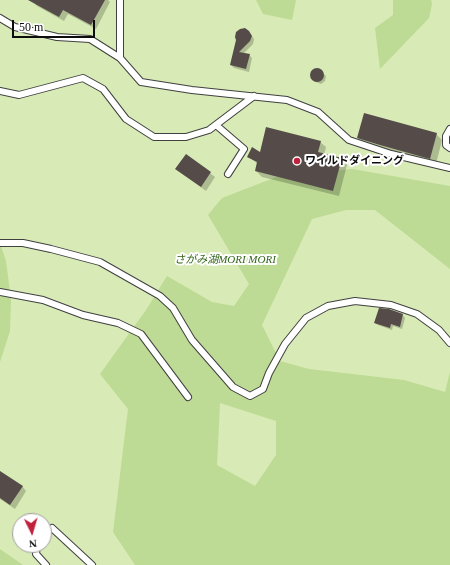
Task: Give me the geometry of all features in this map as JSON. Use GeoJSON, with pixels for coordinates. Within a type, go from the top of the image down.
{"type":"FeatureCollection","features":[{"type":"Feature","properties":{"kind":"lane"},"geometry":{"type":"LineString","coordinates":[[120,0],[120,58]]}},
{"type":"Feature","properties":{"kind":"lane"},"geometry":{"type":"LineString","coordinates":[[0,18],[15,27],[50,36],[90,39],[120,58],[142,82],[192,90],[287,100],[318,112],[349,140],[391,154],[450,168]]}},
{"type":"Feature","properties":{"kind":"lane"},"geometry":{"type":"LineString","coordinates":[[0,90],[19,95],[84,78],[103,89],[126,119],[154,137],[186,137],[209,130],[254,96]]}},
{"type":"Feature","properties":{"kind":"lane"},"geometry":{"type":"LineString","coordinates":[[216,125],[244,149],[228,174]]}},
{"type":"Feature","properties":{"kind":"lane"},"geometry":{"type":"LineString","coordinates":[[450,129],[446,136],[446,145],[450,148]]}},
{"type":"Feature","properties":{"kind":"lane"},"geometry":{"type":"LineString","coordinates":[[0,243],[24,243],[100,262],[160,296],[173,308],[192,340],[233,387],[250,396],[263,389],[268,373],[285,344],[306,318],[328,306],[355,301],[391,305],[417,314],[439,330],[450,343]]}},
{"type":"Feature","properties":{"kind":"lane"},"geometry":{"type":"LineString","coordinates":[[0,292],[43,300],[83,315],[118,323],[141,334],[188,397]]}},
{"type":"Feature","properties":{"kind":"lane"},"geometry":{"type":"LineString","coordinates":[[52,528],[92,565]]}},
{"type":"Feature","properties":{"kind":"lane"},"geometry":{"type":"LineString","coordinates":[[36,553],[46,565]]}},
{"type":"Feature","properties":{"kind":"green space","name":"さがみ湖MORI MORI"},"geometry":{"type":"Polygon","coordinates":[[[0,0],[450,0],[450,565],[0,565],[0,0]]]}},
{"type":"Feature","properties":{"kind":"green space"},"geometry":{"type":"Polygon","coordinates":[[[256,0],[296,0],[292,20],[263,14],[256,0]]]}},
{"type":"Feature","properties":{"kind":"green space"},"geometry":{"type":"Polygon","coordinates":[[[393,0],[431,0],[432,4],[429,18],[380,69],[375,28],[393,15],[393,0]]]}},
{"type":"Feature","properties":{"kind":"green space"},"geometry":{"type":"Polygon","coordinates":[[[352,169],[450,186],[450,269],[375,210],[346,210],[312,219],[262,325],[280,361],[309,369],[404,380],[445,392],[450,372],[450,565],[135,565],[113,532],[128,409],[100,374],[146,310],[167,276],[212,302],[234,306],[249,284],[208,215],[222,198],[279,176],[352,169]],[[220,403],[217,465],[255,486],[276,455],[276,421],[220,403]]]}},
{"type":"Feature","properties":{"kind":"green space"},"geometry":{"type":"Polygon","coordinates":[[[0,243],[6,261],[11,300],[10,331],[0,362],[0,243]]]}},
{"type":"Feature","properties":{"kind":"green space"},"geometry":{"type":"Polygon","coordinates":[[[0,549],[23,565],[0,565],[0,549]]]}},
{"type":"Feature","properties":{"kind":"building"},"geometry":{"type":"Polygon","coordinates":[[[28,0],[105,0],[91,25],[63,10],[59,17],[28,0]]]}},
{"type":"Feature","properties":{"kind":"building"},"geometry":{"type":"Polygon","coordinates":[[[245,28],[252,36],[250,41],[239,52],[250,54],[246,69],[230,65],[236,40],[236,32],[245,28]]]}},
{"type":"Feature","properties":{"kind":"building"},"geometry":{"type":"Polygon","coordinates":[[[317,68],[322,70],[324,75],[322,80],[317,82],[312,80],[310,75],[312,70],[317,68]]]}},
{"type":"Feature","properties":{"kind":"building"},"geometry":{"type":"Polygon","coordinates":[[[364,113],[437,133],[430,159],[357,138],[364,113]]]}},
{"type":"Feature","properties":{"kind":"building"},"geometry":{"type":"Polygon","coordinates":[[[266,127],[321,141],[318,152],[342,158],[333,191],[255,171],[257,162],[247,157],[252,147],[260,152],[266,127]]]}},
{"type":"Feature","properties":{"kind":"building"},"geometry":{"type":"Polygon","coordinates":[[[186,154],[211,172],[201,187],[175,169],[186,154]]]}},
{"type":"Feature","properties":{"kind":"building"},"geometry":{"type":"Polygon","coordinates":[[[379,308],[389,309],[403,314],[400,327],[391,324],[390,328],[374,323],[379,308]]]}},
{"type":"Feature","properties":{"kind":"building"},"geometry":{"type":"Polygon","coordinates":[[[0,471],[23,486],[10,505],[0,498],[0,471]]]}},
{"type":"Feature","properties":{"kind":"place","name":"ワイルドダイニング"},"geometry":{"type":"Point","coordinates":[297,161]}}]}
